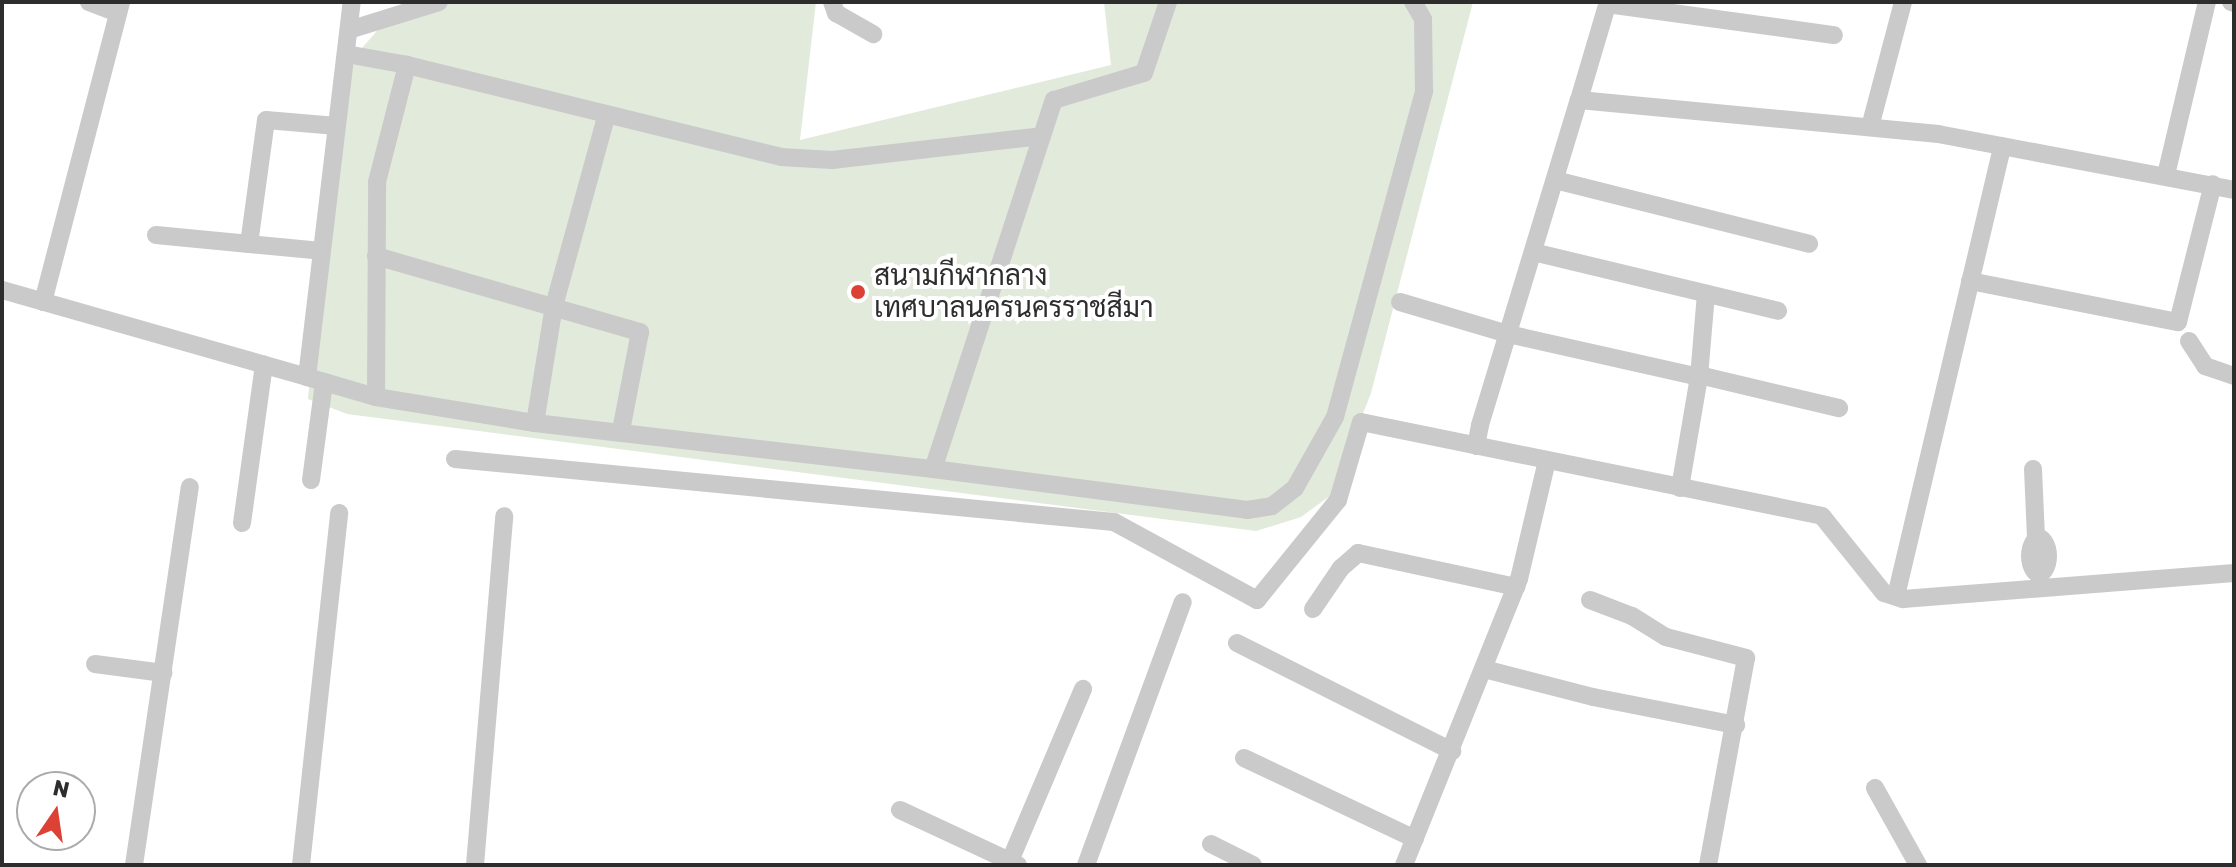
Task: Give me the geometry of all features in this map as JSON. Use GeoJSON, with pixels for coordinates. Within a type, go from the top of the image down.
{"type":"FeatureCollection","features":[{"type":"Feature","properties":{"kind":"street"},"geometry":{"type":"LineString","coordinates":[[43,302],[120,8],[89,2]]}},
{"type":"Feature","properties":{"kind":"street"},"geometry":{"type":"LineString","coordinates":[[311,480],[321,251],[352,2]]}},
{"type":"Feature","properties":{"kind":"street"},"geometry":{"type":"LineString","coordinates":[[349,30],[439,2]]}},
{"type":"Feature","properties":{"kind":"street"},"geometry":{"type":"LineString","coordinates":[[832,2],[836,13],[873,34]]}},
{"type":"Feature","properties":{"kind":"street"},"geometry":{"type":"LineString","coordinates":[[933,469],[1054,100],[1144,73],[1168,2]]}},
{"type":"Feature","properties":{"kind":"street"},"geometry":{"type":"LineString","coordinates":[[2,290],[376,397],[535,423],[933,469],[1247,510],[1272,506],[1295,488],[1335,417],[1424,91],[1423,19],[1413,2]]}},
{"type":"Feature","properties":{"kind":"street"},"geometry":{"type":"LineString","coordinates":[[1870,127],[1903,2]]}},
{"type":"Feature","properties":{"kind":"street"},"geometry":{"type":"LineString","coordinates":[[2166,175],[2207,2]]}},
{"type":"Feature","properties":{"kind":"street"},"geometry":{"type":"LineString","coordinates":[[1476,446],[1608,3],[1834,35]]}},
{"type":"Feature","properties":{"kind":"street"},"geometry":{"type":"LineString","coordinates":[[346,54],[407,65],[781,157],[832,160],[1042,136]]}},
{"type":"Feature","properties":{"kind":"street"},"geometry":{"type":"LineString","coordinates":[[376,397],[377,182],[407,65]]}},
{"type":"Feature","properties":{"kind":"street"},"geometry":{"type":"LineString","coordinates":[[1579,100],[1938,134],[2234,190]]}},
{"type":"Feature","properties":{"kind":"street"},"geometry":{"type":"LineString","coordinates":[[535,423],[554,306],[607,114]]}},
{"type":"Feature","properties":{"kind":"street"},"geometry":{"type":"LineString","coordinates":[[249,244],[266,120],[337,126]]}},
{"type":"Feature","properties":{"kind":"street"},"geometry":{"type":"LineString","coordinates":[[1896,596],[2002,146]]}},
{"type":"Feature","properties":{"kind":"street"},"geometry":{"type":"LineString","coordinates":[[1555,180],[1809,244]]}},
{"type":"Feature","properties":{"kind":"street"},"geometry":{"type":"LineString","coordinates":[[1970,281],[2178,322],[2213,184]]}},
{"type":"Feature","properties":{"kind":"street"},"geometry":{"type":"LineString","coordinates":[[156,235],[321,251]]}},
{"type":"Feature","properties":{"kind":"street"},"geometry":{"type":"LineString","coordinates":[[1533,252],[1778,311]]}},
{"type":"Feature","properties":{"kind":"street"},"geometry":{"type":"LineString","coordinates":[[376,256],[640,332],[621,431]]}},
{"type":"Feature","properties":{"kind":"street"},"geometry":{"type":"LineString","coordinates":[[1680,488],[1699,376],[1706,294]]}},
{"type":"Feature","properties":{"kind":"street"},"geometry":{"type":"LineString","coordinates":[[1400,302],[1508,334],[1839,408]]}},
{"type":"Feature","properties":{"kind":"street"},"geometry":{"type":"LineString","coordinates":[[2189,341],[2205,366],[2234,376]]}},
{"type":"Feature","properties":{"kind":"street"},"geometry":{"type":"LineString","coordinates":[[242,523],[264,365]]}},
{"type":"Feature","properties":{"kind":"street"},"geometry":{"type":"LineString","coordinates":[[455,459],[1114,522],[1257,600],[1338,500],[1361,422],[1822,516],[1884,593],[1896,596],[2234,573]]}},
{"type":"Feature","properties":{"kind":"street"},"geometry":{"type":"LineString","coordinates":[[1404,865],[1516,587],[1547,461]]}},
{"type":"Feature","properties":{"kind":"street"},"geometry":{"type":"LineString","coordinates":[[2033,469],[2042,588]]}},
{"type":"Feature","properties":{"kind":"street"},"geometry":{"type":"LineString","coordinates":[[134,865],[190,487]]}},
{"type":"Feature","properties":{"kind":"street"},"geometry":{"type":"LineString","coordinates":[[301,865],[339,513]]}},
{"type":"Feature","properties":{"kind":"street"},"geometry":{"type":"LineString","coordinates":[[475,865],[504,516]]}},
{"type":"Feature","properties":{"kind":"street"},"geometry":{"type":"LineString","coordinates":[[1313,609],[1341,568],[1358,553],[1516,587]]}},
{"type":"Feature","properties":{"kind":"street"},"geometry":{"type":"LineString","coordinates":[[1590,600],[1632,616],[1666,637],[1746,658],[1708,865]]}},
{"type":"Feature","properties":{"kind":"street"},"geometry":{"type":"LineString","coordinates":[[1086,865],[1183,602]]}},
{"type":"Feature","properties":{"kind":"street"},"geometry":{"type":"LineString","coordinates":[[1237,643],[1452,751]]}},
{"type":"Feature","properties":{"kind":"street"},"geometry":{"type":"LineString","coordinates":[[95,664],[163,673]]}},
{"type":"Feature","properties":{"kind":"street"},"geometry":{"type":"LineString","coordinates":[[1484,669],[1593,697],[1736,725]]}},
{"type":"Feature","properties":{"kind":"street"},"geometry":{"type":"LineString","coordinates":[[900,810],[1014,863],[1083,689]]}},
{"type":"Feature","properties":{"kind":"street"},"geometry":{"type":"LineString","coordinates":[[1244,758],[1415,839]]}},
{"type":"Feature","properties":{"kind":"street"},"geometry":{"type":"LineString","coordinates":[[1875,788],[1918,865]]}},
{"type":"Feature","properties":{"kind":"street"},"geometry":{"type":"LineString","coordinates":[[1211,844],[1253,865]]}},
{"type":"Feature","properties":{"kind":"green space","name":"สนามกีฬากลาง เทศบาลนครนครราชสีมา"},"geometry":{"type":"Polygon","coordinates":[[[442,2],[816,2],[800,140],[1111,65],[1104,2],[1473,2],[1371,393],[1331,495],[1301,517],[1256,531],[347,414],[308,399],[328,192],[355,56],[389,17],[442,2]]]}},
{"type":"Feature","properties":{"kind":"place","name":"สนามกีฬากลาง เทศบาลนครนครราชสีมา"},"geometry":{"type":"Point","coordinates":[858,292]}}]}
